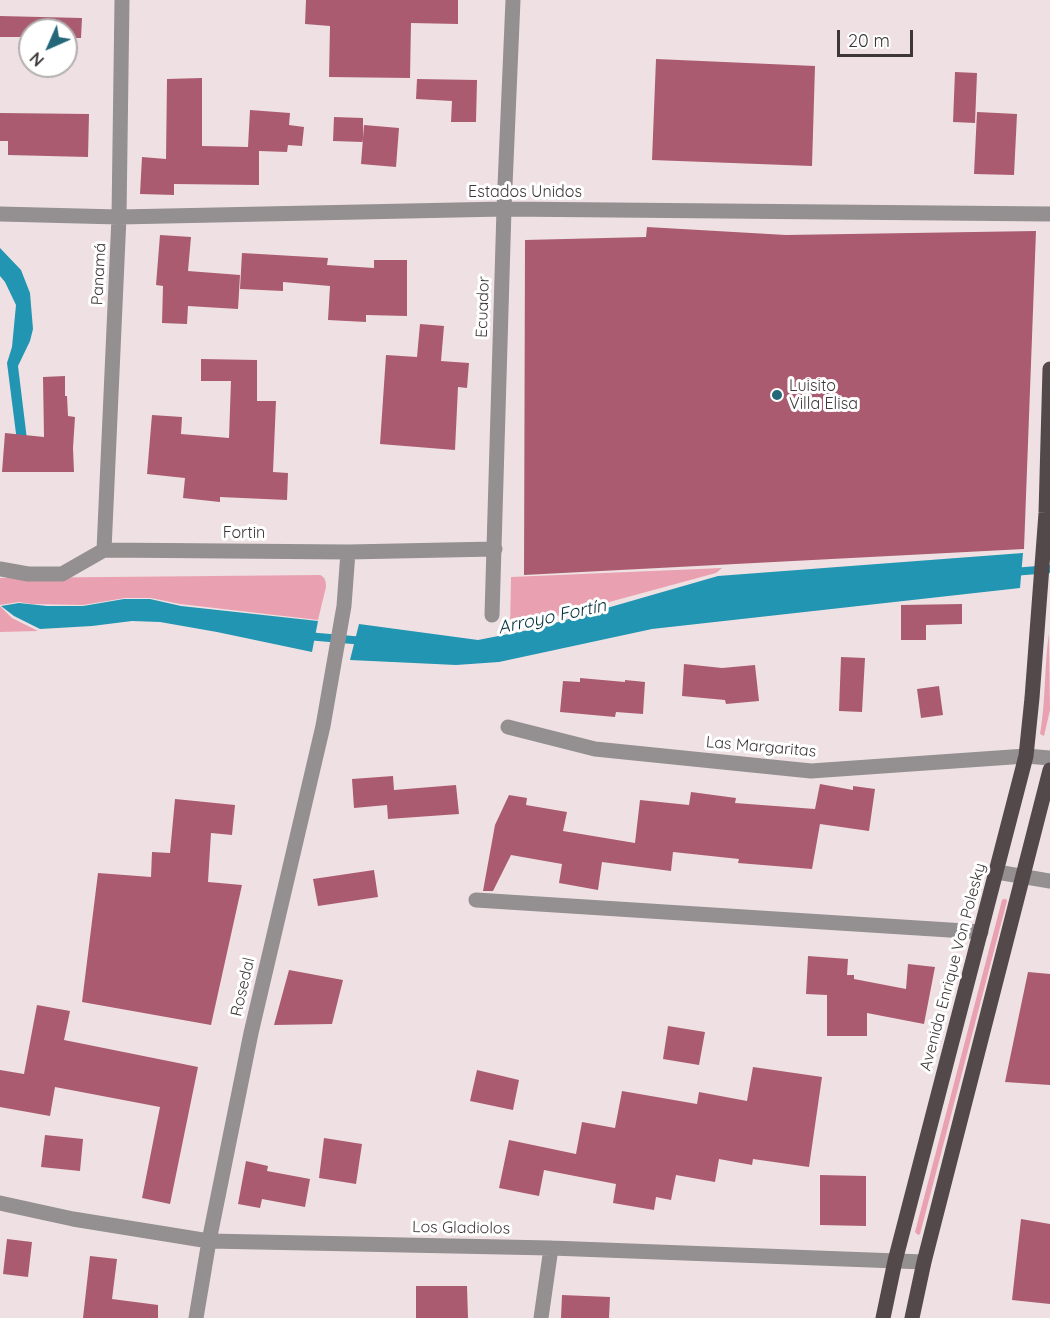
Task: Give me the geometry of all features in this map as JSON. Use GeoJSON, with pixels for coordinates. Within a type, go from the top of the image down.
{"type":"FeatureCollection","features":[{"type":"Feature","properties":{"kind":"main road","name":"Avenida Enrique Von Polesky"},"geometry":{"type":"LineString","coordinates":[[883,1318],[895,1261],[1026,756],[1046,513],[1050,369]]}},
{"type":"Feature","properties":{"kind":"main road"},"geometry":{"type":"LineString","coordinates":[[912,1318],[924,1262],[1050,770]]}},
{"type":"Feature","properties":{"kind":"street","name":"Panamá"},"geometry":{"type":"LineString","coordinates":[[104,550],[119,217],[122,0]]}},
{"type":"Feature","properties":{"kind":"street","name":"Ecuador"},"geometry":{"type":"LineString","coordinates":[[492,615],[504,209],[513,0]]}},
{"type":"Feature","properties":{"kind":"street","name":"Estados Unidos"},"geometry":{"type":"LineString","coordinates":[[0,214],[119,217],[504,209],[1050,214]]}},
{"type":"Feature","properties":{"kind":"street","name":"Fortin"},"geometry":{"type":"LineString","coordinates":[[104,550],[348,552],[495,549]]}},
{"type":"Feature","properties":{"kind":"street"},"geometry":{"type":"LineString","coordinates":[[0,569],[28,574],[62,574],[104,550]]}},
{"type":"Feature","properties":{"kind":"street","name":"Rosedal"},"geometry":{"type":"LineString","coordinates":[[196,1318],[208,1241],[251,1033],[320,737],[344,606],[348,552]]}},
{"type":"Feature","properties":{"kind":"street","name":"Las Margaritas"},"geometry":{"type":"LineString","coordinates":[[508,727],[595,749],[811,771],[1026,756],[1050,758]]}},
{"type":"Feature","properties":{"kind":"street"},"geometry":{"type":"LineString","coordinates":[[997,872],[1050,881]]}},
{"type":"Feature","properties":{"kind":"street"},"geometry":{"type":"LineString","coordinates":[[476,900],[981,932]]}},
{"type":"Feature","properties":{"kind":"street","name":"Los Gladiolos"},"geometry":{"type":"LineString","coordinates":[[0,1203],[73,1219],[208,1241],[551,1248],[924,1262]]}},
{"type":"Feature","properties":{"kind":"street"},"geometry":{"type":"LineString","coordinates":[[542,1318],[551,1248]]}},
{"type":"Feature","properties":{"kind":"shaded area"},"geometry":{"type":"Polygon","coordinates":[[[722,568],[716,573],[510,629],[511,577],[722,568]]]}},
{"type":"Feature","properties":{"kind":"shaded area"},"geometry":{"type":"Polygon","coordinates":[[[320,575],[325,580],[326,587],[318,620],[180,604],[151,598],[125,598],[83,605],[19,602],[0,605],[0,578],[320,575]]]}},
{"type":"Feature","properties":{"kind":"shaded area"},"geometry":{"type":"Polygon","coordinates":[[[0,606],[12,618],[38,631],[0,632],[0,606]]]}},
{"type":"Feature","properties":{"kind":"shaded area"},"geometry":{"type":"Polygon","coordinates":[[[1049,633],[1050,710],[1044,736],[1040,734],[1049,633]]]}},
{"type":"Feature","properties":{"kind":"shaded area"},"geometry":{"type":"Polygon","coordinates":[[[1004,899],[1007,901],[918,1235],[915,1232],[1004,899]]]}},
{"type":"Feature","properties":{"kind":"water"},"geometry":{"type":"Polygon","coordinates":[[[0,248],[21,270],[30,293],[33,329],[18,366],[30,464],[20,465],[7,363],[12,347],[16,305],[0,276],[0,248]]]}},
{"type":"Feature","properties":{"kind":"water"},"geometry":{"type":"Polygon","coordinates":[[[1023,553],[1020,588],[652,629],[499,662],[456,665],[350,660],[359,624],[478,640],[534,629],[718,576],[1023,553]]]}},
{"type":"Feature","properties":{"kind":"water"},"geometry":{"type":"Polygon","coordinates":[[[124,599],[150,599],[181,606],[318,621],[312,652],[160,622],[132,621],[40,629],[14,616],[1,606],[19,603],[83,606],[124,599]]]}},
{"type":"Feature","properties":{"kind":"building"},"geometry":{"type":"Polygon","coordinates":[[[306,0],[458,0],[458,24],[411,23],[410,78],[329,77],[330,26],[305,24],[306,0]]]}},
{"type":"Feature","properties":{"kind":"building"},"geometry":{"type":"Polygon","coordinates":[[[0,16],[82,18],[81,38],[78,38],[78,18],[18,18],[18,37],[0,37],[0,16]]]}},
{"type":"Feature","properties":{"kind":"building"},"geometry":{"type":"Polygon","coordinates":[[[656,59],[815,66],[812,166],[652,160],[656,59]]]}},
{"type":"Feature","properties":{"kind":"building"},"geometry":{"type":"Polygon","coordinates":[[[955,72],[977,73],[975,123],[953,122],[955,72]]]}},
{"type":"Feature","properties":{"kind":"building"},"geometry":{"type":"Polygon","coordinates":[[[202,78],[202,146],[248,147],[250,110],[290,113],[289,125],[304,127],[302,146],[288,145],[287,152],[259,151],[259,185],[174,184],[174,195],[140,194],[142,157],[166,159],[167,79],[202,78]]]}},
{"type":"Feature","properties":{"kind":"building"},"geometry":{"type":"Polygon","coordinates":[[[417,79],[477,80],[476,122],[451,122],[452,101],[416,99],[417,79]]]}},
{"type":"Feature","properties":{"kind":"building"},"geometry":{"type":"Polygon","coordinates":[[[977,112],[1017,114],[1014,175],[974,174],[977,112]]]}},
{"type":"Feature","properties":{"kind":"building"},"geometry":{"type":"Polygon","coordinates":[[[0,113],[89,114],[88,157],[8,155],[8,141],[0,141],[0,113]]]}},
{"type":"Feature","properties":{"kind":"building"},"geometry":{"type":"Polygon","coordinates":[[[334,117],[363,118],[363,142],[333,141],[334,117]]]}},
{"type":"Feature","properties":{"kind":"building"},"geometry":{"type":"Polygon","coordinates":[[[364,125],[399,128],[396,167],[361,164],[364,125]]]}},
{"type":"Feature","properties":{"kind":"building","name":"Luisito Villa Elisa"},"geometry":{"type":"Polygon","coordinates":[[[647,227],[786,235],[1036,231],[1024,549],[524,575],[525,240],[646,237],[647,227]]]}},
{"type":"Feature","properties":{"kind":"building"},"geometry":{"type":"Polygon","coordinates":[[[160,235],[191,237],[188,271],[240,275],[238,309],[188,306],[187,324],[162,323],[163,286],[156,285],[160,235]]]}},
{"type":"Feature","properties":{"kind":"building"},"geometry":{"type":"Polygon","coordinates":[[[242,253],[328,258],[327,265],[374,268],[374,260],[407,260],[407,316],[366,315],[366,322],[328,320],[330,286],[283,282],[283,291],[240,289],[242,253]]]}},
{"type":"Feature","properties":{"kind":"building"},"geometry":{"type":"Polygon","coordinates":[[[420,324],[444,326],[441,361],[469,363],[467,388],[458,387],[455,450],[380,444],[386,355],[417,357],[420,324]]]}},
{"type":"Feature","properties":{"kind":"building"},"geometry":{"type":"Polygon","coordinates":[[[201,359],[257,360],[257,401],[276,401],[273,472],[288,473],[287,500],[220,497],[220,502],[183,498],[185,478],[147,474],[152,415],[182,417],[181,434],[229,438],[231,381],[201,381],[201,359]]]}},
{"type":"Feature","properties":{"kind":"building"},"geometry":{"type":"Polygon","coordinates":[[[65,376],[68,416],[75,417],[74,472],[2,472],[5,433],[44,437],[43,377],[65,376]]]}},
{"type":"Feature","properties":{"kind":"building"},"geometry":{"type":"Polygon","coordinates":[[[962,604],[962,624],[926,625],[926,640],[901,640],[901,605],[962,604]]]}},
{"type":"Feature","properties":{"kind":"building"},"geometry":{"type":"Polygon","coordinates":[[[841,657],[865,658],[862,712],[839,711],[841,657]]]}},
{"type":"Feature","properties":{"kind":"building"},"geometry":{"type":"Polygon","coordinates":[[[684,664],[722,668],[755,665],[759,701],[726,704],[725,700],[682,696],[684,664]]]}},
{"type":"Feature","properties":{"kind":"building"},"geometry":{"type":"Polygon","coordinates":[[[580,678],[645,682],[643,714],[616,712],[615,717],[560,712],[563,681],[580,682],[580,678]]]}},
{"type":"Feature","properties":{"kind":"building"},"geometry":{"type":"Polygon","coordinates":[[[939,686],[943,715],[921,718],[917,689],[939,686]]]}},
{"type":"Feature","properties":{"kind":"building"},"geometry":{"type":"Polygon","coordinates":[[[393,776],[394,790],[456,785],[459,814],[388,819],[387,805],[354,808],[352,779],[393,776]]]}},
{"type":"Feature","properties":{"kind":"building"},"geometry":{"type":"Polygon","coordinates":[[[820,784],[853,790],[853,786],[875,789],[869,831],[820,824],[812,869],[738,863],[739,859],[673,852],[671,871],[602,862],[598,890],[559,883],[562,864],[511,855],[493,891],[483,891],[495,825],[509,795],[527,798],[526,805],[567,812],[563,831],[635,843],[640,800],[689,805],[691,792],[736,798],[735,803],[815,809],[820,784]]]}},
{"type":"Feature","properties":{"kind":"building"},"geometry":{"type":"Polygon","coordinates":[[[175,799],[235,805],[232,835],[211,833],[208,882],[242,885],[211,1025],[82,1002],[98,873],[151,877],[152,852],[170,853],[175,799]]]}},
{"type":"Feature","properties":{"kind":"building"},"geometry":{"type":"Polygon","coordinates":[[[374,870],[378,897],[318,906],[313,879],[374,870]]]}},
{"type":"Feature","properties":{"kind":"building"},"geometry":{"type":"Polygon","coordinates":[[[808,956],[848,959],[847,975],[854,975],[854,979],[906,989],[908,964],[935,967],[924,1024],[867,1013],[867,1036],[827,1036],[827,995],[806,994],[808,956]]]}},
{"type":"Feature","properties":{"kind":"building"},"geometry":{"type":"Polygon","coordinates":[[[289,970],[343,980],[332,1024],[274,1025],[289,970]]]}},
{"type":"Feature","properties":{"kind":"building"},"geometry":{"type":"Polygon","coordinates":[[[1028,972],[1050,974],[1050,1085],[1005,1082],[1028,972]]]}},
{"type":"Feature","properties":{"kind":"building"},"geometry":{"type":"Polygon","coordinates":[[[37,1005],[70,1011],[64,1040],[198,1067],[170,1204],[142,1198],[160,1107],[55,1087],[50,1116],[0,1107],[0,1070],[24,1074],[37,1005]]]}},
{"type":"Feature","properties":{"kind":"building"},"geometry":{"type":"Polygon","coordinates":[[[668,1026],[705,1032],[699,1065],[663,1059],[668,1026]]]}},
{"type":"Feature","properties":{"kind":"building"},"geometry":{"type":"Polygon","coordinates":[[[753,1067],[822,1077],[809,1167],[753,1159],[752,1165],[719,1159],[715,1182],[676,1175],[671,1200],[656,1197],[654,1210],[613,1203],[616,1184],[544,1170],[539,1196],[499,1188],[509,1140],[576,1154],[582,1122],[615,1128],[622,1091],[697,1104],[699,1092],[747,1101],[753,1067]]]}},
{"type":"Feature","properties":{"kind":"building"},"geometry":{"type":"Polygon","coordinates":[[[477,1070],[519,1080],[513,1110],[470,1101],[477,1070]]]}},
{"type":"Feature","properties":{"kind":"building"},"geometry":{"type":"Polygon","coordinates":[[[45,1135],[83,1139],[80,1171],[41,1167],[45,1135]]]}},
{"type":"Feature","properties":{"kind":"building"},"geometry":{"type":"Polygon","coordinates":[[[324,1138],[362,1144],[356,1184],[319,1178],[324,1138]]]}},
{"type":"Feature","properties":{"kind":"building"},"geometry":{"type":"Polygon","coordinates":[[[246,1161],[268,1166],[267,1171],[310,1179],[305,1207],[262,1199],[260,1208],[238,1204],[246,1161]]]}},
{"type":"Feature","properties":{"kind":"building"},"geometry":{"type":"Polygon","coordinates":[[[820,1175],[866,1176],[866,1226],[820,1225],[820,1175]]]}},
{"type":"Feature","properties":{"kind":"building"},"geometry":{"type":"Polygon","coordinates":[[[1021,1219],[1050,1224],[1050,1304],[1012,1300],[1021,1219]]]}},
{"type":"Feature","properties":{"kind":"building"},"geometry":{"type":"Polygon","coordinates":[[[7,1239],[32,1242],[28,1277],[3,1274],[7,1239]]]}},
{"type":"Feature","properties":{"kind":"building"},"geometry":{"type":"Polygon","coordinates":[[[90,1256],[117,1259],[112,1299],[158,1305],[158,1318],[83,1318],[90,1256]]]}},
{"type":"Feature","properties":{"kind":"building"},"geometry":{"type":"Polygon","coordinates":[[[416,1286],[467,1286],[468,1318],[416,1318],[416,1286]]]}},
{"type":"Feature","properties":{"kind":"building"},"geometry":{"type":"Polygon","coordinates":[[[562,1295],[610,1297],[609,1318],[561,1318],[562,1295]]]}},
{"type":"Feature","properties":{"kind":"waterway","name":"Arroyo Fortín"},"geometry":{"type":"LineString","coordinates":[[1013,572],[1050,569]]}},
{"type":"Feature","properties":{"kind":"waterway","name":"Arroyo Fortín"},"geometry":{"type":"LineString","coordinates":[[307,636],[364,641]]}},
{"type":"Feature","properties":{"kind":"place","name":"Luisito Villa Elisa"},"geometry":{"type":"Point","coordinates":[777,395]}}]}
